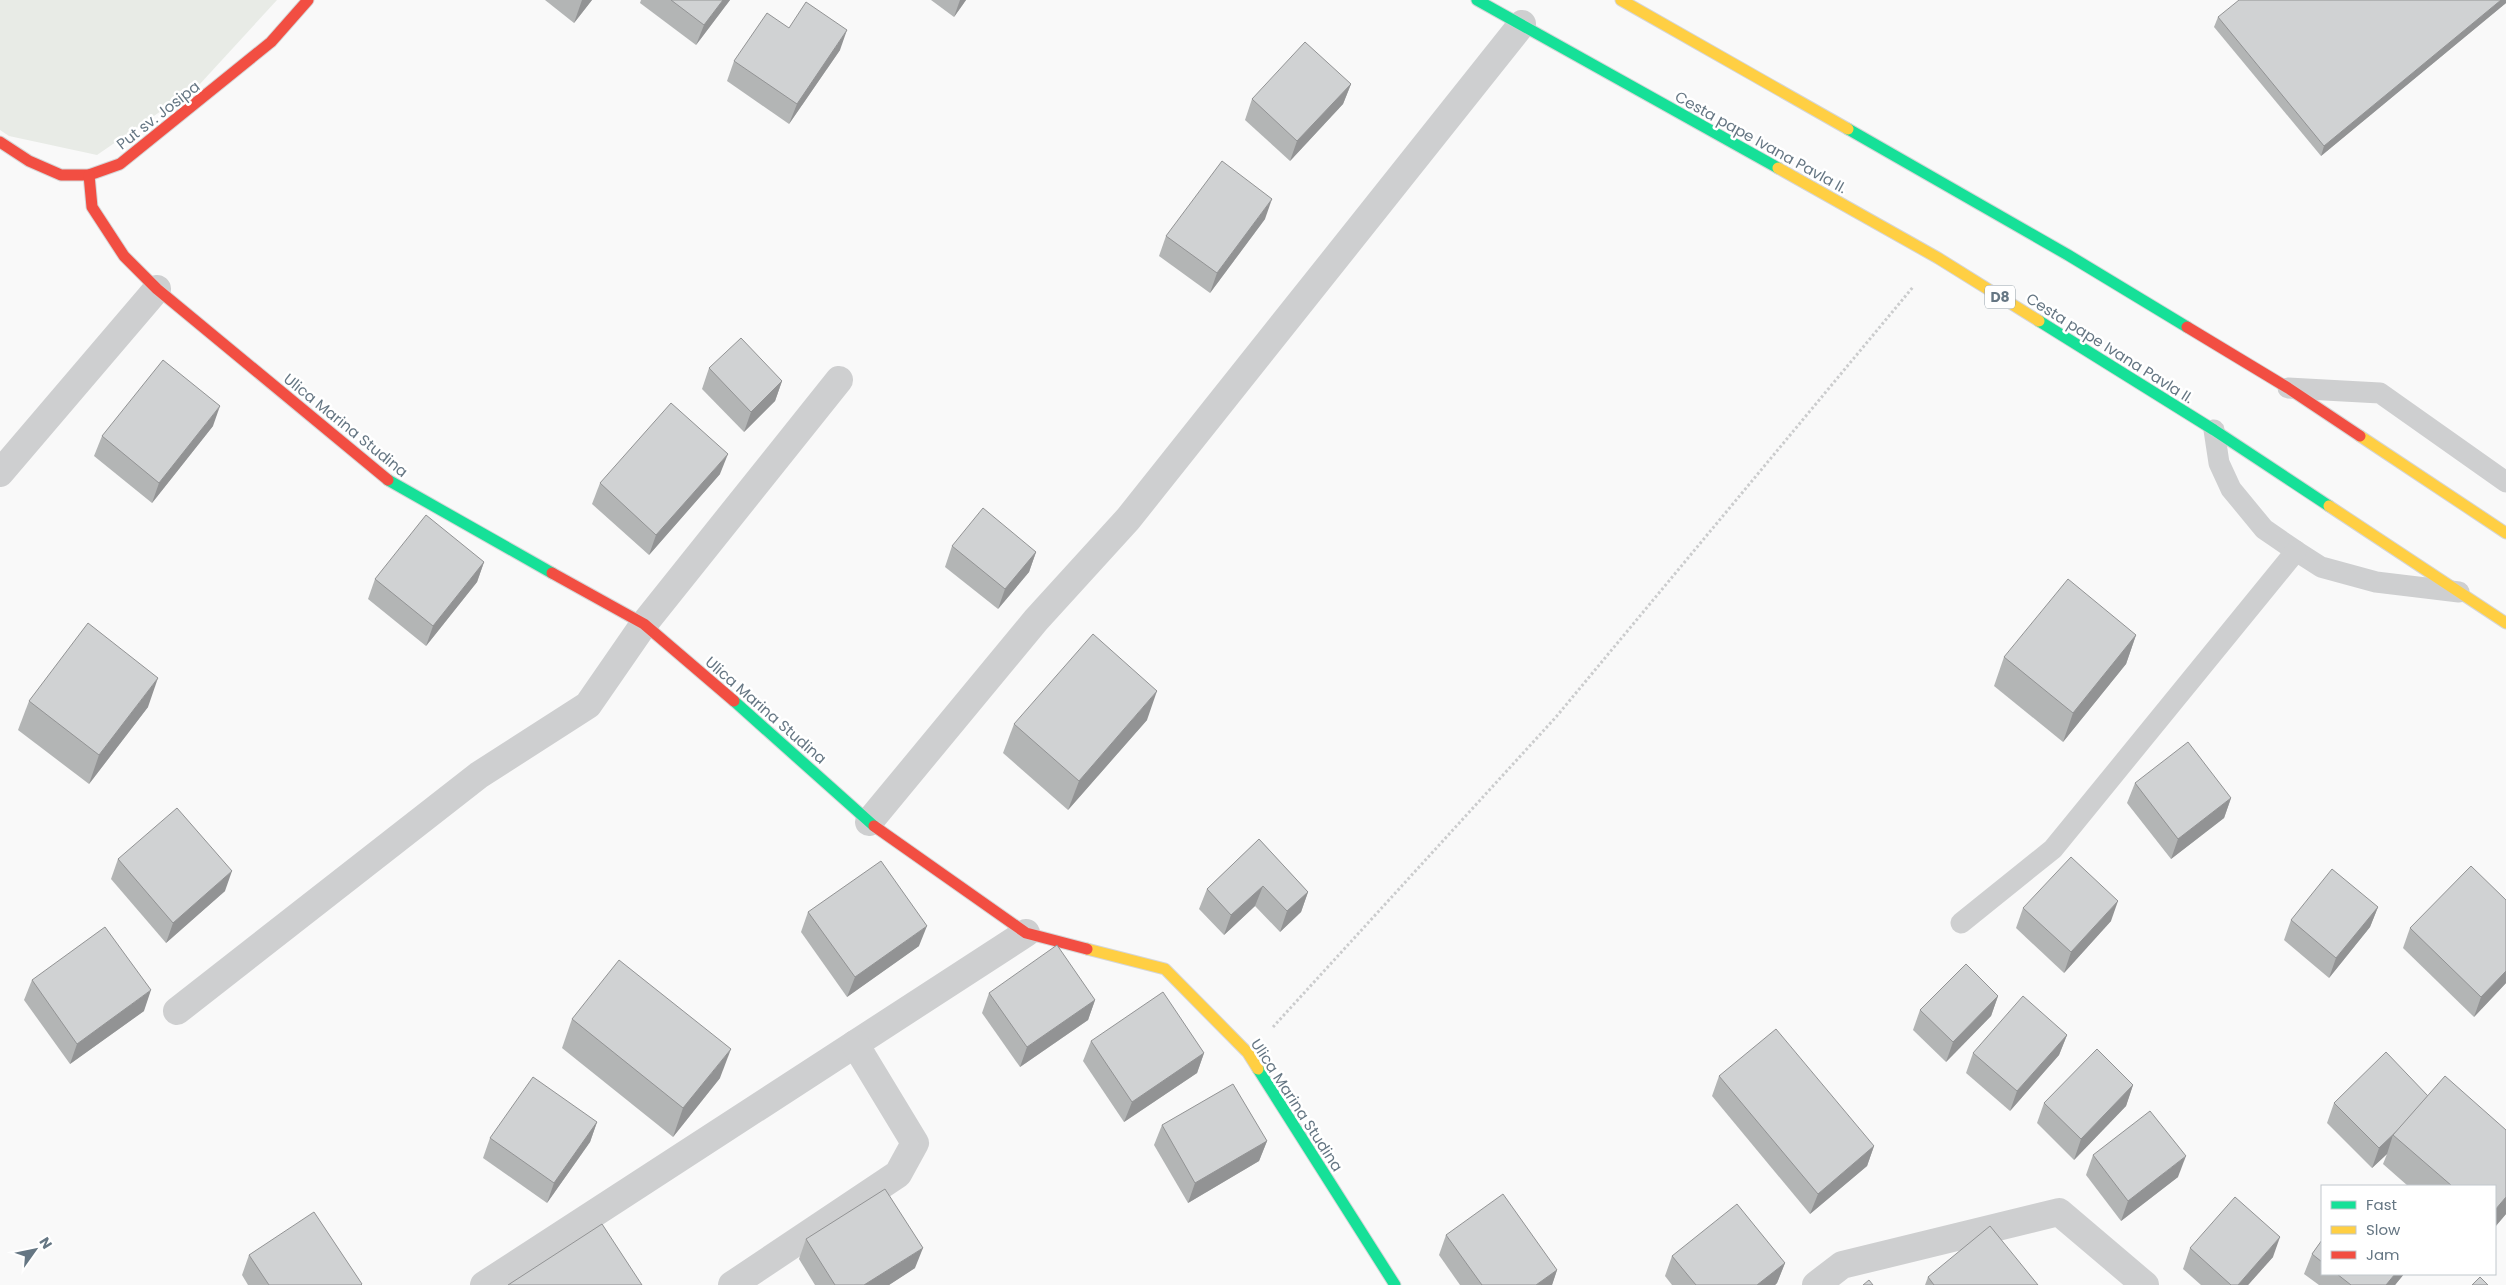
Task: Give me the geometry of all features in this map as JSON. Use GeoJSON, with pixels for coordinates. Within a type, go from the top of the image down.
{"type":"FeatureCollection","features":[{"type":"Feature","properties":{"kind":"main road","name":"Put sv. Josipa"},"geometry":{"type":"LineString","coordinates":[[0,142],[28,161],[61,175],[89,175],[120,164],[271,42],[308,0]]}},
{"type":"Feature","properties":{"kind":"main road","name":"Cesta pape Ivana Pavla II."},"geometry":{"type":"LineString","coordinates":[[1477,0],[1938,258],[2214,430],[2462,592],[2506,623]]}},
{"type":"Feature","properties":{"kind":"main road"},"geometry":{"type":"LineString","coordinates":[[1621,0],[2068,255],[2288,388],[2506,533]]}},
{"type":"Feature","properties":{"kind":"main road","name":"Ulica Marina Studina"},"geometry":{"type":"LineString","coordinates":[[89,175],[92,207],[124,256],[156,288],[391,483],[644,624],[766,728],[869,822],[1026,933],[1165,969],[1248,1053],[1395,1285]]}},
{"type":"Feature","properties":{"kind":"street"},"geometry":{"type":"LineString","coordinates":[[869,822],[1036,620],[1128,519],[1522,24]]}},
{"type":"Feature","properties":{"kind":"street"},"geometry":{"type":"LineString","coordinates":[[0,473],[156,288]]}},
{"type":"Feature","properties":{"kind":"street"},"geometry":{"type":"LineString","coordinates":[[177,1011],[479,775],[588,705],[644,624],[839,380]]}},
{"type":"Feature","properties":{"kind":"street"},"geometry":{"type":"LineString","coordinates":[[484,1285],[1026,933]]}},
{"type":"Feature","properties":{"kind":"street"},"geometry":{"type":"LineString","coordinates":[[732,1285],[898,1174],[915,1143],[855,1044]]}},
{"type":"Feature","properties":{"kind":"street"},"geometry":{"type":"LineString","coordinates":[[1816,1285],[1842,1265],[2059,1212],[2144,1285]]}},
{"type":"Feature","properties":{"kind":"lane"},"geometry":{"type":"LineString","coordinates":[[2288,388],[2380,393],[2506,482]]}},
{"type":"Feature","properties":{"kind":"lane"},"geometry":{"type":"LineString","coordinates":[[2214,430],[2219,463],[2231,489],[2264,529],[2321,567],[2376,582],[2462,592]]}},
{"type":"Feature","properties":{"kind":"lane"},"geometry":{"type":"LineString","coordinates":[[1961,923],[2053,849],[2296,550]]}},
{"type":"Feature","properties":{"kind":"path"},"geometry":{"type":"LineString","coordinates":[[1248,1053],[1556,717],[1938,258]]}},
{"type":"Feature","properties":{"kind":"shaded area"},"geometry":{"type":"Polygon","coordinates":[[[0,0],[277,0],[199,85],[97,155],[9,136],[0,130],[0,0]]]}},
{"type":"Feature","properties":{"kind":"building"},"geometry":{"type":"Polygon","coordinates":[[[671,0],[723,0],[704,25],[671,0]]]}},
{"type":"Feature","properties":{"kind":"building"},"geometry":{"type":"Polygon","coordinates":[[[2239,0],[2501,0],[2324,146],[2218,17],[2239,0]]]}},
{"type":"Feature","properties":{"kind":"building"},"geometry":{"type":"Polygon","coordinates":[[[806,2],[847,30],[797,104],[734,61],[767,13],[789,28],[806,2]]]}},
{"type":"Feature","properties":{"kind":"building"},"geometry":{"type":"Polygon","coordinates":[[[1305,42],[1351,84],[1297,141],[1252,99],[1305,42]]]}},
{"type":"Feature","properties":{"kind":"building"},"geometry":{"type":"Polygon","coordinates":[[[1222,161],[1272,199],[1217,273],[1166,236],[1222,161]]]}},
{"type":"Feature","properties":{"kind":"building"},"geometry":{"type":"Polygon","coordinates":[[[741,338],[782,381],[751,412],[709,368],[741,338]]]}},
{"type":"Feature","properties":{"kind":"building"},"geometry":{"type":"Polygon","coordinates":[[[163,360],[220,406],[159,483],[102,436],[163,360]]]}},
{"type":"Feature","properties":{"kind":"building"},"geometry":{"type":"Polygon","coordinates":[[[671,403],[728,454],[656,535],[600,483],[671,403]]]}},
{"type":"Feature","properties":{"kind":"building"},"geometry":{"type":"Polygon","coordinates":[[[983,508],[1036,552],[1005,589],[952,546],[983,508]]]}},
{"type":"Feature","properties":{"kind":"building"},"geometry":{"type":"Polygon","coordinates":[[[426,515],[484,562],[433,626],[375,579],[426,515]]]}},
{"type":"Feature","properties":{"kind":"building"},"geometry":{"type":"Polygon","coordinates":[[[2068,579],[2136,635],[2073,713],[2004,657],[2068,579]]]}},
{"type":"Feature","properties":{"kind":"building"},"geometry":{"type":"Polygon","coordinates":[[[88,623],[158,678],[99,755],[29,701],[88,623]]]}},
{"type":"Feature","properties":{"kind":"building"},"geometry":{"type":"Polygon","coordinates":[[[1093,634],[1157,691],[1079,781],[1014,724],[1093,634]]]}},
{"type":"Feature","properties":{"kind":"building"},"geometry":{"type":"Polygon","coordinates":[[[2188,742],[2231,798],[2178,839],[2135,783],[2188,742]]]}},
{"type":"Feature","properties":{"kind":"building"},"geometry":{"type":"Polygon","coordinates":[[[177,808],[232,871],[173,923],[118,859],[177,808]]]}},
{"type":"Feature","properties":{"kind":"building"},"geometry":{"type":"Polygon","coordinates":[[[1259,839],[1308,892],[1287,911],[1263,886],[1231,915],[1207,889],[1259,839]]]}},
{"type":"Feature","properties":{"kind":"building"},"geometry":{"type":"Polygon","coordinates":[[[2071,857],[2118,901],[2071,952],[2023,908],[2071,857]]]}},
{"type":"Feature","properties":{"kind":"building"},"geometry":{"type":"Polygon","coordinates":[[[881,861],[927,926],[855,977],[808,912],[881,861]]]}},
{"type":"Feature","properties":{"kind":"building"},"geometry":{"type":"Polygon","coordinates":[[[2471,866],[2506,900],[2506,971],[2481,997],[2410,928],[2471,866]]]}},
{"type":"Feature","properties":{"kind":"building"},"geometry":{"type":"Polygon","coordinates":[[[2332,869],[2378,907],[2336,958],[2291,920],[2332,869]]]}},
{"type":"Feature","properties":{"kind":"building"},"geometry":{"type":"Polygon","coordinates":[[[105,927],[151,990],[77,1044],[32,980],[105,927]]]}},
{"type":"Feature","properties":{"kind":"building"},"geometry":{"type":"Polygon","coordinates":[[[1057,945],[1095,1000],[1027,1047],[989,993],[1057,945]]]}},
{"type":"Feature","properties":{"kind":"building"},"geometry":{"type":"Polygon","coordinates":[[[619,960],[731,1049],[683,1108],[572,1019],[619,960]]]}},
{"type":"Feature","properties":{"kind":"building"},"geometry":{"type":"Polygon","coordinates":[[[1966,964],[1998,996],[1953,1042],[1920,1010],[1966,964]]]}},
{"type":"Feature","properties":{"kind":"building"},"geometry":{"type":"Polygon","coordinates":[[[1163,992],[1204,1053],[1132,1102],[1091,1041],[1163,992]]]}},
{"type":"Feature","properties":{"kind":"building"},"geometry":{"type":"Polygon","coordinates":[[[2023,996],[2067,1035],[2017,1091],[1973,1053],[2023,996]]]}},
{"type":"Feature","properties":{"kind":"building"},"geometry":{"type":"Polygon","coordinates":[[[1776,1029],[1874,1146],[1818,1194],[1719,1076],[1776,1029]]]}},
{"type":"Feature","properties":{"kind":"building"},"geometry":{"type":"Polygon","coordinates":[[[2097,1049],[2133,1085],[2081,1139],[2044,1103],[2097,1049]]]}},
{"type":"Feature","properties":{"kind":"building"},"geometry":{"type":"Polygon","coordinates":[[[2386,1052],[2428,1096],[2400,1128],[2379,1148],[2334,1103],[2386,1052]]]}},
{"type":"Feature","properties":{"kind":"building"},"geometry":{"type":"Polygon","coordinates":[[[2445,1076],[2506,1130],[2506,1197],[2496,1209],[2496,1185],[2451,1185],[2393,1135],[2445,1076]]]}},
{"type":"Feature","properties":{"kind":"building"},"geometry":{"type":"Polygon","coordinates":[[[533,1077],[597,1122],[554,1183],[490,1138],[533,1077]]]}},
{"type":"Feature","properties":{"kind":"building"},"geometry":{"type":"Polygon","coordinates":[[[1233,1084],[1267,1141],[1195,1183],[1162,1125],[1233,1084]]]}},
{"type":"Feature","properties":{"kind":"building"},"geometry":{"type":"Polygon","coordinates":[[[2150,1111],[2186,1156],[2128,1201],[2093,1155],[2150,1111]]]}},
{"type":"Feature","properties":{"kind":"building"},"geometry":{"type":"Polygon","coordinates":[[[885,1189],[923,1248],[864,1285],[835,1285],[806,1239],[885,1189]]]}},
{"type":"Feature","properties":{"kind":"building"},"geometry":{"type":"Polygon","coordinates":[[[1503,1194],[1557,1270],[1536,1285],[1482,1285],[1446,1235],[1503,1194]]]}},
{"type":"Feature","properties":{"kind":"building"},"geometry":{"type":"Polygon","coordinates":[[[2235,1197],[2280,1237],[2238,1285],[2231,1285],[2190,1248],[2235,1197]]]}},
{"type":"Feature","properties":{"kind":"building"},"geometry":{"type":"Polygon","coordinates":[[[1737,1204],[1785,1263],[1757,1285],[1696,1285],[1672,1256],[1737,1204]]]}},
{"type":"Feature","properties":{"kind":"building"},"geometry":{"type":"Polygon","coordinates":[[[314,1212],[361,1285],[269,1285],[249,1255],[314,1212]]]}},
{"type":"Feature","properties":{"kind":"building"},"geometry":{"type":"Polygon","coordinates":[[[602,1224],[642,1285],[508,1285],[602,1224]]]}},
{"type":"Feature","properties":{"kind":"building"},"geometry":{"type":"Polygon","coordinates":[[[1990,1226],[2038,1285],[1934,1285],[1928,1277],[1990,1226]]]}},
{"type":"Feature","properties":{"kind":"building"},"geometry":{"type":"Polygon","coordinates":[[[2321,1241],[2321,1261],[2312,1254],[2321,1241]]]}},
{"type":"Feature","properties":{"kind":"building"},"geometry":{"type":"Polygon","coordinates":[[[2338,1275],[2394,1275],[2386,1285],[2351,1285],[2338,1275]]]}},
{"type":"Feature","properties":{"kind":"building"},"geometry":{"type":"Polygon","coordinates":[[[2480,1277],[2488,1285],[2472,1285],[2480,1277]]]}},
{"type":"Feature","properties":{"kind":"building"},"geometry":{"type":"Polygon","coordinates":[[[1869,1280],[1873,1285],[1863,1285],[1869,1280]]]}},
{"type":"Feature","properties":{"kind":"traffic: fast"},"geometry":{"type":"LineString","coordinates":[[1477,0],[1778,168]]}},
{"type":"Feature","properties":{"kind":"traffic: fast"},"geometry":{"type":"LineString","coordinates":[[1848,129],[2068,255],[2187,327]]}},
{"type":"Feature","properties":{"kind":"traffic: fast"},"geometry":{"type":"LineString","coordinates":[[2039,321],[2214,430],[2329,506]]}},
{"type":"Feature","properties":{"kind":"traffic: fast"},"geometry":{"type":"LineString","coordinates":[[388,480],[552,573]]}},
{"type":"Feature","properties":{"kind":"traffic: fast"},"geometry":{"type":"LineString","coordinates":[[734,701],[874,826]]}},
{"type":"Feature","properties":{"kind":"traffic: fast"},"geometry":{"type":"LineString","coordinates":[[1258,1069],[1395,1285]]}},
{"type":"Feature","properties":{"kind":"traffic: slow"},"geometry":{"type":"LineString","coordinates":[[1621,0],[1848,129]]}},
{"type":"Feature","properties":{"kind":"traffic: slow"},"geometry":{"type":"LineString","coordinates":[[1778,168],[1938,258],[2039,321]]}},
{"type":"Feature","properties":{"kind":"traffic: slow"},"geometry":{"type":"LineString","coordinates":[[2360,436],[2506,533]]}},
{"type":"Feature","properties":{"kind":"traffic: slow"},"geometry":{"type":"LineString","coordinates":[[2329,506],[2506,623]]}},
{"type":"Feature","properties":{"kind":"traffic: slow"},"geometry":{"type":"LineString","coordinates":[[1087,949],[1165,969],[1248,1053],[1258,1069]]}},
{"type":"Feature","properties":{"kind":"traffic: jam"},"geometry":{"type":"LineString","coordinates":[[0,142],[29,161],[61,175],[89,175],[120,164],[271,42],[308,0]]}},
{"type":"Feature","properties":{"kind":"traffic: jam"},"geometry":{"type":"LineString","coordinates":[[89,175],[92,207],[124,256],[157,289],[388,480]]}},
{"type":"Feature","properties":{"kind":"traffic: jam"},"geometry":{"type":"LineString","coordinates":[[2187,327],[2288,388],[2360,436]]}},
{"type":"Feature","properties":{"kind":"traffic: jam"},"geometry":{"type":"LineString","coordinates":[[552,573],[644,624],[734,701]]}},
{"type":"Feature","properties":{"kind":"traffic: jam"},"geometry":{"type":"LineString","coordinates":[[874,826],[1026,933],[1087,949]]}}]}
